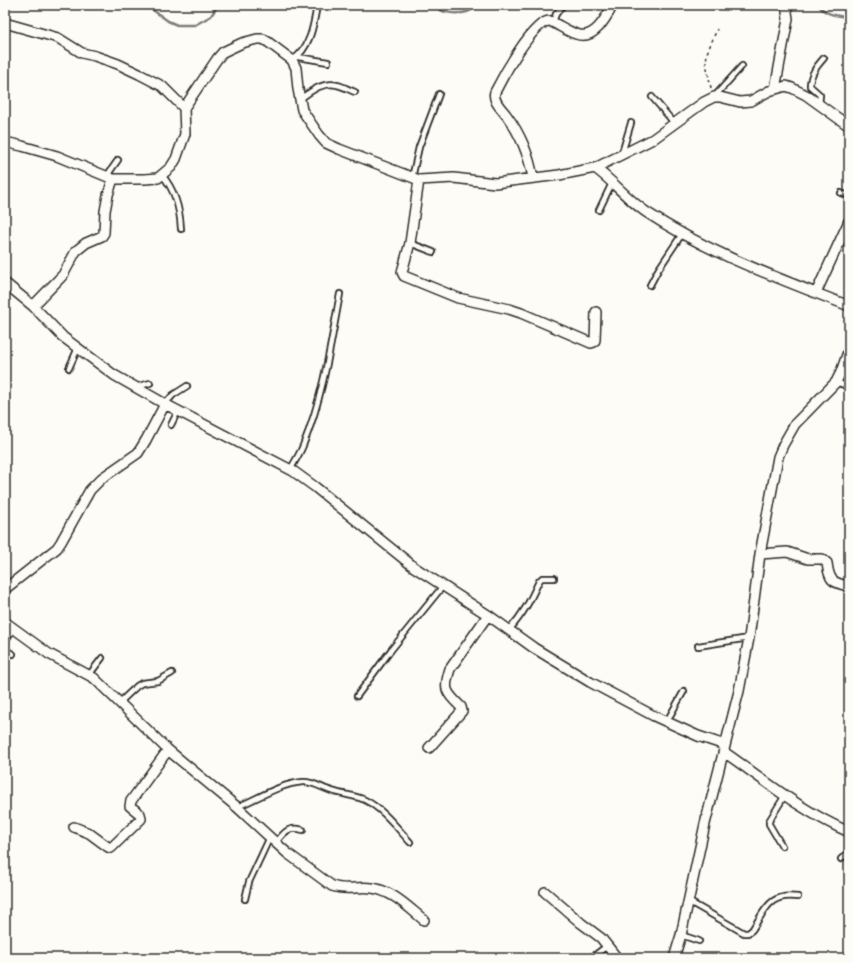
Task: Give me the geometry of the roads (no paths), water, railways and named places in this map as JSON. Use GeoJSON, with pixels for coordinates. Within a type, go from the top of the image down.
{"type":"FeatureCollection","features":[{"type":"Feature","properties":{"kind":"street"},"geometry":{"type":"LineString","coordinates":[[775,89],[788,18],[786,5]]}},
{"type":"Feature","properties":{"kind":"street"},"geometry":{"type":"LineString","coordinates":[[534,178],[530,160],[525,148],[514,126],[494,96],[495,92],[512,62],[532,32],[543,22],[553,22],[577,34],[586,34],[600,27],[611,6]]}},
{"type":"Feature","properties":{"kind":"street"},"geometry":{"type":"LineString","coordinates":[[5,23],[58,38],[82,53],[118,64],[162,86],[184,108]]}},
{"type":"Feature","properties":{"kind":"street"},"geometry":{"type":"LineString","coordinates":[[5,142],[57,156],[110,178],[158,178],[171,167],[182,145],[185,134],[184,108],[216,59],[223,52],[233,47],[252,40],[263,39],[295,58],[302,110],[326,143],[415,179],[454,178],[490,183],[534,178],[595,168],[653,139],[712,97],[720,97],[740,102],[751,101],[775,89],[786,86],[792,88],[819,105],[849,126]]}},
{"type":"Feature","properties":{"kind":"street"},"geometry":{"type":"LineString","coordinates":[[595,168],[644,210],[682,234],[723,255],[849,306]]}},
{"type":"Feature","properties":{"kind":"street"},"geometry":{"type":"LineString","coordinates":[[33,306],[63,275],[76,251],[86,243],[102,236],[104,233],[110,178]]}},
{"type":"Feature","properties":{"kind":"street"},"geometry":{"type":"LineString","coordinates":[[415,179],[410,243],[402,272],[404,276],[458,298],[521,313],[591,343],[595,340],[596,312]]}},
{"type":"Feature","properties":{"kind":"street"},"geometry":{"type":"LineString","coordinates":[[816,293],[849,221]]}},
{"type":"Feature","properties":{"kind":"street"},"geometry":{"type":"LineString","coordinates":[[5,283],[33,306],[63,337],[114,375],[165,404],[290,470],[315,487],[414,567],[488,615],[534,648],[577,674],[724,749],[784,797],[814,815],[849,832]]}},
{"type":"Feature","properties":{"kind":"street"},"geometry":{"type":"LineString","coordinates":[[674,958],[681,934],[705,824],[739,691],[750,638],[760,554],[778,457],[795,424],[836,382],[849,349]]}},
{"type":"Feature","properties":{"kind":"street"},"geometry":{"type":"LineString","coordinates":[[5,589],[57,548],[90,490],[102,478],[138,453],[165,404]]}},
{"type":"Feature","properties":{"kind":"street"},"geometry":{"type":"LineString","coordinates":[[760,554],[787,552],[808,559],[822,559],[827,563],[829,575],[832,580],[839,584],[849,586]]}},
{"type":"Feature","properties":{"kind":"street"},"geometry":{"type":"LineString","coordinates":[[429,748],[462,712],[462,707],[447,690],[446,686],[448,675],[450,669],[488,615]]}},
{"type":"Feature","properties":{"kind":"street"},"geometry":{"type":"LineString","coordinates":[[5,622],[49,654],[96,680],[168,750],[237,807],[288,852],[332,886],[339,889],[371,888],[388,892],[424,920]]}},
{"type":"Feature","properties":{"kind":"street"},"geometry":{"type":"LineString","coordinates":[[74,827],[87,832],[111,848],[140,819],[140,814],[130,806],[131,802],[168,750]]}},
{"type":"Feature","properties":{"kind":"street"},"geometry":{"type":"LineString","coordinates":[[545,892],[601,938],[617,958]]}},
{"type":"Feature","properties":{"kind":"lane"},"geometry":{"type":"LineString","coordinates":[[295,58],[304,49],[312,33],[316,5]]}},
{"type":"Feature","properties":{"kind":"lane"},"geometry":{"type":"LineString","coordinates":[[553,22],[556,14],[563,5]]}},
{"type":"Feature","properties":{"kind":"lane"},"geometry":{"type":"LineString","coordinates":[[295,58],[328,62]]}},
{"type":"Feature","properties":{"kind":"lane"},"geometry":{"type":"LineString","coordinates":[[819,105],[820,95],[810,86],[810,80],[813,73],[824,58]]}},
{"type":"Feature","properties":{"kind":"lane"},"geometry":{"type":"LineString","coordinates":[[712,97],[742,66]]}},
{"type":"Feature","properties":{"kind":"lane"},"geometry":{"type":"LineString","coordinates":[[300,99],[317,87],[325,85],[336,84],[355,92]]}},
{"type":"Feature","properties":{"kind":"lane"},"geometry":{"type":"LineString","coordinates":[[415,179],[419,147],[440,94]]}},
{"type":"Feature","properties":{"kind":"lane"},"geometry":{"type":"LineString","coordinates":[[652,97],[675,124]]}},
{"type":"Feature","properties":{"kind":"lane"},"geometry":{"type":"LineString","coordinates":[[621,156],[631,123]]}},
{"type":"Feature","properties":{"kind":"lane"},"geometry":{"type":"LineString","coordinates":[[110,178],[118,160]]}},
{"type":"Feature","properties":{"kind":"lane"},"geometry":{"type":"LineString","coordinates":[[162,175],[169,182],[176,200],[181,229]]}},
{"type":"Feature","properties":{"kind":"lane"},"geometry":{"type":"LineString","coordinates":[[600,210],[612,182]]}},
{"type":"Feature","properties":{"kind":"lane"},"geometry":{"type":"LineString","coordinates":[[841,193],[849,196]]}},
{"type":"Feature","properties":{"kind":"lane"},"geometry":{"type":"LineString","coordinates":[[650,285],[682,234]]}},
{"type":"Feature","properties":{"kind":"lane"},"geometry":{"type":"LineString","coordinates":[[410,243],[433,252]]}},
{"type":"Feature","properties":{"kind":"lane"},"geometry":{"type":"LineString","coordinates":[[290,470],[304,443],[316,404],[326,365],[340,294]]}},
{"type":"Feature","properties":{"kind":"lane"},"geometry":{"type":"LineString","coordinates":[[69,368],[78,348]]}},
{"type":"Feature","properties":{"kind":"lane"},"geometry":{"type":"LineString","coordinates":[[836,382],[849,387]]}},
{"type":"Feature","properties":{"kind":"lane"},"geometry":{"type":"LineString","coordinates":[[134,387],[150,383]]}},
{"type":"Feature","properties":{"kind":"lane"},"geometry":{"type":"LineString","coordinates":[[165,404],[173,395],[187,386]]}},
{"type":"Feature","properties":{"kind":"lane"},"geometry":{"type":"LineString","coordinates":[[171,425],[178,411]]}},
{"type":"Feature","properties":{"kind":"lane"},"geometry":{"type":"LineString","coordinates":[[508,630],[528,606],[539,581],[546,577],[554,578]]}},
{"type":"Feature","properties":{"kind":"lane"},"geometry":{"type":"LineString","coordinates":[[357,696],[391,650],[443,586]]}},
{"type":"Feature","properties":{"kind":"lane"},"geometry":{"type":"LineString","coordinates":[[5,641],[14,628]]}},
{"type":"Feature","properties":{"kind":"lane"},"geometry":{"type":"LineString","coordinates":[[698,646],[750,638]]}},
{"type":"Feature","properties":{"kind":"lane"},"geometry":{"type":"LineString","coordinates":[[5,650],[13,654]]}},
{"type":"Feature","properties":{"kind":"lane"},"geometry":{"type":"LineString","coordinates":[[89,676],[102,658]]}},
{"type":"Feature","properties":{"kind":"lane"},"geometry":{"type":"LineString","coordinates":[[119,703],[142,683],[158,681],[172,673]]}},
{"type":"Feature","properties":{"kind":"lane"},"geometry":{"type":"LineString","coordinates":[[667,721],[684,690]]}},
{"type":"Feature","properties":{"kind":"lane"},"geometry":{"type":"LineString","coordinates":[[237,807],[276,788],[305,782],[366,800],[378,808],[410,842]]}},
{"type":"Feature","properties":{"kind":"lane"},"geometry":{"type":"LineString","coordinates":[[782,846],[769,824],[769,821],[784,797]]}},
{"type":"Feature","properties":{"kind":"lane"},"geometry":{"type":"LineString","coordinates":[[245,898],[249,882],[273,839],[291,829],[303,830]]}},
{"type":"Feature","properties":{"kind":"lane"},"geometry":{"type":"LineString","coordinates":[[841,859],[849,852]]}},
{"type":"Feature","properties":{"kind":"lane"},"geometry":{"type":"LineString","coordinates":[[688,901],[744,934],[752,930],[771,902],[778,897],[798,897]]}},
{"type":"Feature","properties":{"kind":"lane"},"geometry":{"type":"LineString","coordinates":[[681,934],[699,941]]}},
{"type":"Feature","properties":{"kind":"lane"},"geometry":{"type":"LineString","coordinates":[[591,958],[607,946]]}},
{"type":"Feature","properties":{"kind":"waterway"},"geometry":{"type":"LineString","coordinates":[[146,5],[168,21],[177,25],[195,25],[211,16],[218,5]]}},
{"type":"Feature","properties":{"kind":"waterway"},"geometry":{"type":"LineString","coordinates":[[433,5],[436,8],[449,13],[463,13],[478,5]]}},
{"type":"Feature","properties":{"kind":"waterway"},"geometry":{"type":"LineString","coordinates":[[818,5],[828,13],[849,17]]}}]}
